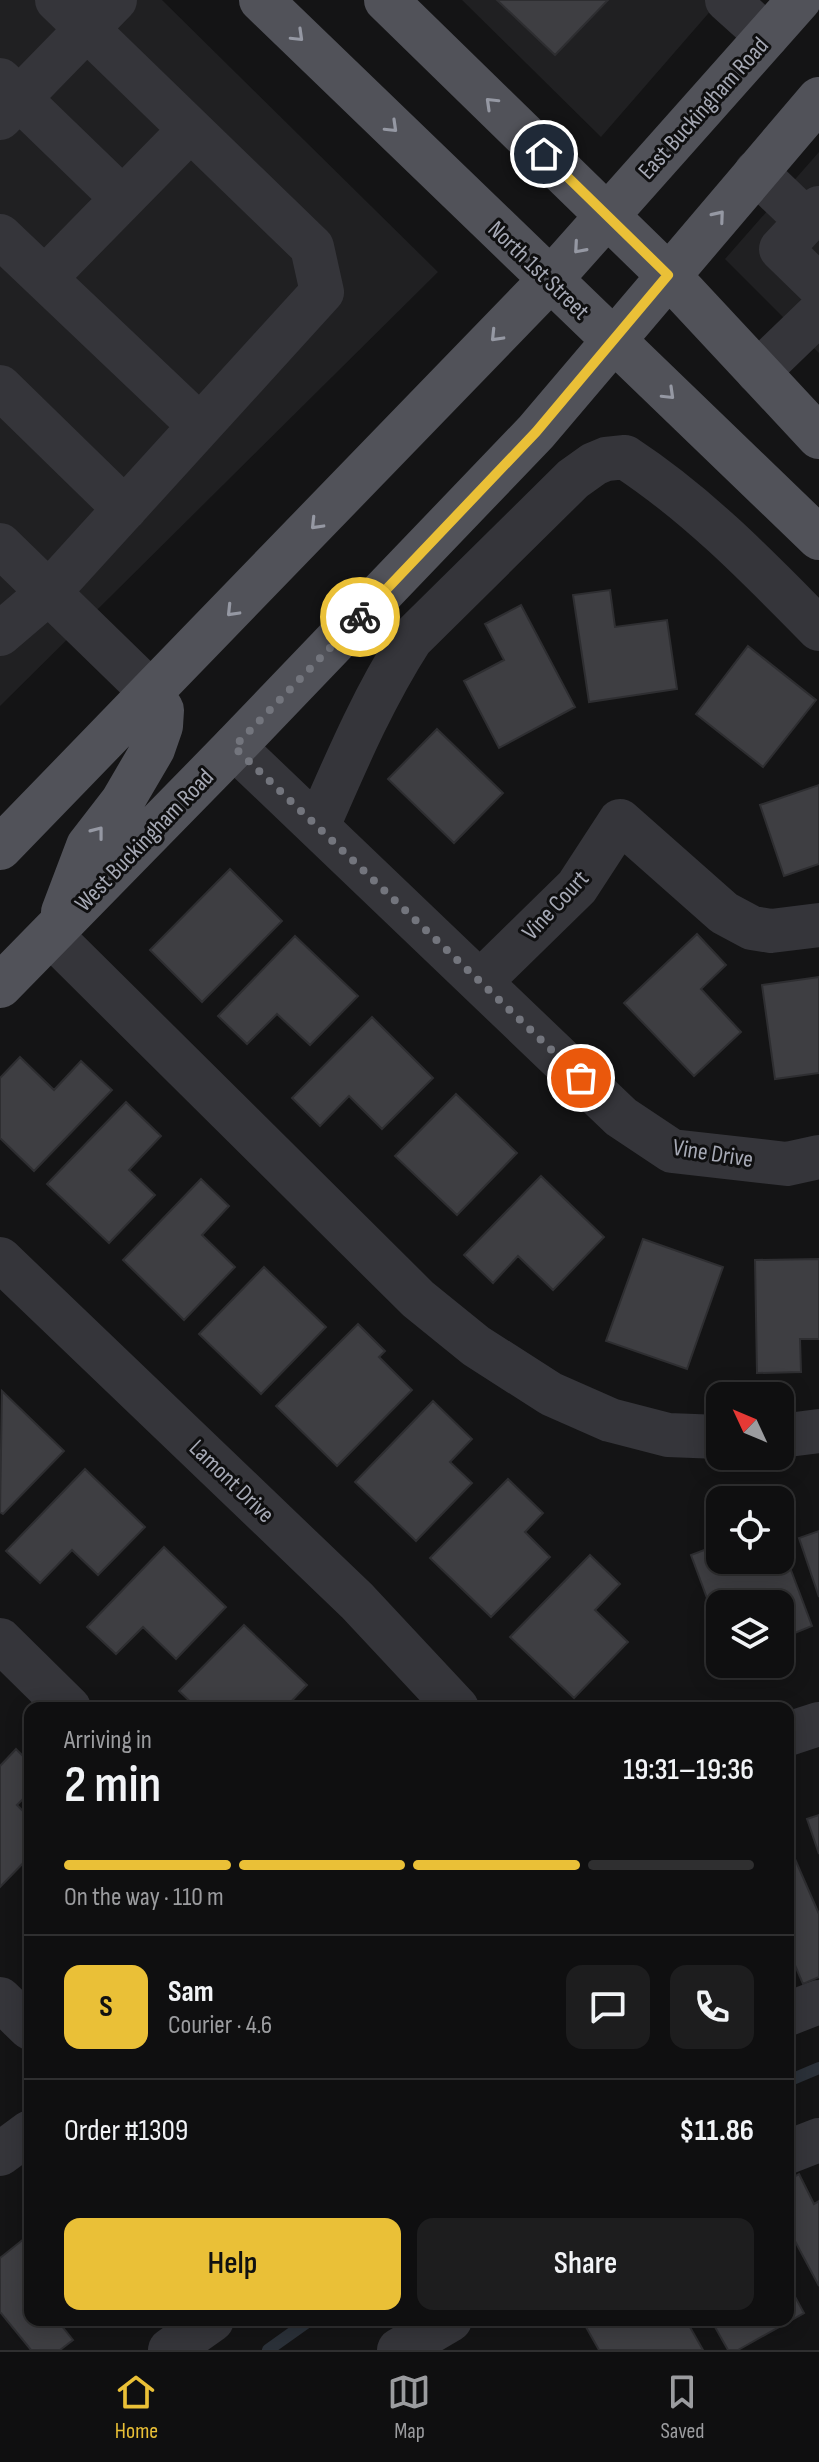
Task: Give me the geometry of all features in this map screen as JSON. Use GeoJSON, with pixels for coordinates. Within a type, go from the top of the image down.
{"type":"FeatureCollection","features":[{"type":"Feature","properties":{"kind":"main road","name":"North 1st Street"},"geometry":{"type":"LineString","coordinates":[[261,0],[819,538]]}},
{"type":"Feature","properties":{"kind":"main road","name":"East Buckingham Road"},"geometry":{"type":"LineString","coordinates":[[607,216],[799,0]]}},
{"type":"Feature","properties":{"kind":"main road"},"geometry":{"type":"LineString","coordinates":[[395,3],[668,275],[819,437]]}},
{"type":"Feature","properties":{"kind":"main road"},"geometry":{"type":"LineString","coordinates":[[613,340],[819,99]]}},
{"type":"Feature","properties":{"kind":"main road"},"geometry":{"type":"LineString","coordinates":[[0,848],[550,280],[607,216]]}},
{"type":"Feature","properties":{"kind":"main road","name":"West Buckingham Road"},"geometry":{"type":"LineString","coordinates":[[0,986],[536,432],[613,340]]}},
{"type":"Feature","properties":{"kind":"main road"},"geometry":{"type":"LineString","coordinates":[[53,932],[88,846],[135,782],[158,738],[162,710],[151,692]]}},
{"type":"Feature","properties":{"kind":"street"},"geometry":{"type":"LineString","coordinates":[[0,634],[48,593],[322,292],[312,247],[190,130],[102,15],[57,0]]}},
{"type":"Feature","properties":{"kind":"street"},"geometry":{"type":"LineString","coordinates":[[727,0],[767,36]]}},
{"type":"Feature","properties":{"kind":"street"},"geometry":{"type":"LineString","coordinates":[[102,15],[6,99],[122,198]]}},
{"type":"Feature","properties":{"kind":"street"},"geometry":{"type":"LineString","coordinates":[[45,278],[190,130]]}},
{"type":"Feature","properties":{"kind":"street"},"geometry":{"type":"LineString","coordinates":[[756,172],[813,215],[781,249],[819,286]]}},
{"type":"Feature","properties":{"kind":"street"},"geometry":{"type":"LineString","coordinates":[[0,236],[200,426]]}},
{"type":"Feature","properties":{"kind":"street"},"geometry":{"type":"LineString","coordinates":[[758,372],[819,313]]}},
{"type":"Feature","properties":{"kind":"street"},"geometry":{"type":"LineString","coordinates":[[0,387],[125,509]]}},
{"type":"Feature","properties":{"kind":"street"},"geometry":{"type":"LineString","coordinates":[[318,826],[360,731],[411,639],[573,479],[606,459],[625,457],[658,478],[727,536],[819,629]]}},
{"type":"Feature","properties":{"kind":"street"},"geometry":{"type":"LineString","coordinates":[[0,545],[151,692]]}},
{"type":"Feature","properties":{"kind":"street","name":"Vine Drive"},"geometry":{"type":"LineString","coordinates":[[234,747],[621,1117],[672,1151],[787,1164],[819,1157]]}},
{"type":"Feature","properties":{"kind":"street","name":"Vine Court"},"geometry":{"type":"LineString","coordinates":[[481,981],[577,887],[620,821],[724,913],[752,928],[771,931],[819,925]]}},
{"type":"Feature","properties":{"kind":"street"},"geometry":{"type":"LineString","coordinates":[[53,932],[418,1299],[476,1346],[551,1394],[610,1420],[668,1435],[706,1436]]}},
{"type":"Feature","properties":{"kind":"street","name":"Lamont Drive"},"geometry":{"type":"LineString","coordinates":[[0,1259],[357,1601],[451,1702]]}},
{"type":"Feature","properties":{"kind":"street"},"geometry":{"type":"LineString","coordinates":[[794,1434],[819,1431]]}},
{"type":"Feature","properties":{"kind":"street"},"geometry":{"type":"LineString","coordinates":[[0,1640],[63,1702]]}},
{"type":"Feature","properties":{"kind":"street"},"geometry":{"type":"LineString","coordinates":[[794,1732],[819,1724]]}},
{"type":"Feature","properties":{"kind":"street"},"geometry":{"type":"LineString","coordinates":[[0,1999],[24,2022]]}},
{"type":"Feature","properties":{"kind":"street"},"geometry":{"type":"LineString","coordinates":[[794,2012],[819,2002]]}},
{"type":"Feature","properties":{"kind":"street"},"geometry":{"type":"LineString","coordinates":[[0,2154],[24,2136]]}},
{"type":"Feature","properties":{"kind":"street"},"geometry":{"type":"LineString","coordinates":[[794,2150],[819,2140]]}},
{"type":"Feature","properties":{"kind":"street"},"geometry":{"type":"LineString","coordinates":[[170,2350],[204,2326]]}},
{"type":"Feature","properties":{"kind":"street"},"geometry":{"type":"LineString","coordinates":[[399,2350],[440,2326]]}},
{"type":"Feature","properties":{"kind":"shaded area"},"geometry":{"type":"Polygon","coordinates":[[[0,0],[162,0],[438,272],[0,706],[0,0]]]}},
{"type":"Feature","properties":{"kind":"shaded area"},"geometry":{"type":"Polygon","coordinates":[[[462,0],[720,0],[601,137],[462,0]]]}},
{"type":"Feature","properties":{"kind":"shaded area"},"geometry":{"type":"Polygon","coordinates":[[[819,152],[819,353],[725,259],[819,152]]]}},
{"type":"Feature","properties":{"kind":"building"},"geometry":{"type":"Polygon","coordinates":[[[497,0],[608,0],[555,55],[497,0]]]}},
{"type":"Feature","properties":{"kind":"building"},"geometry":{"type":"Polygon","coordinates":[[[610,590],[615,627],[667,620],[677,689],[589,702],[573,595],[610,590]]]}},
{"type":"Feature","properties":{"kind":"building"},"geometry":{"type":"Polygon","coordinates":[[[521,605],[575,707],[499,748],[464,681],[504,660],[485,624],[521,605]]]}},
{"type":"Feature","properties":{"kind":"building"},"geometry":{"type":"Polygon","coordinates":[[[748,646],[816,700],[763,767],[696,714],[748,646]]]}},
{"type":"Feature","properties":{"kind":"building"},"geometry":{"type":"Polygon","coordinates":[[[437,729],[503,793],[454,843],[388,779],[437,729]]]}},
{"type":"Feature","properties":{"kind":"building"},"geometry":{"type":"Polygon","coordinates":[[[819,785],[819,864],[784,876],[760,805],[819,785]]]}},
{"type":"Feature","properties":{"kind":"building"},"geometry":{"type":"Polygon","coordinates":[[[230,869],[282,921],[202,1002],[150,950],[230,869]]]}},
{"type":"Feature","properties":{"kind":"building"},"geometry":{"type":"Polygon","coordinates":[[[697,934],[726,965],[701,989],[741,1032],[694,1076],[624,1003],[697,934]]]}},
{"type":"Feature","properties":{"kind":"building"},"geometry":{"type":"Polygon","coordinates":[[[295,936],[358,996],[310,1045],[277,1014],[247,1044],[218,1016],[295,936]]]}},
{"type":"Feature","properties":{"kind":"building"},"geometry":{"type":"Polygon","coordinates":[[[819,977],[819,1073],[775,1079],[762,985],[819,977]]]}},
{"type":"Feature","properties":{"kind":"building"},"geometry":{"type":"Polygon","coordinates":[[[372,1017],[433,1078],[382,1129],[349,1096],[320,1126],[292,1098],[372,1017]]]}},
{"type":"Feature","properties":{"kind":"building"},"geometry":{"type":"Polygon","coordinates":[[[20,1057],[54,1090],[81,1061],[112,1090],[34,1171],[0,1138],[0,1078],[20,1057]]]}},
{"type":"Feature","properties":{"kind":"building"},"geometry":{"type":"Polygon","coordinates":[[[456,1094],[517,1153],[457,1215],[395,1156],[456,1094]]]}},
{"type":"Feature","properties":{"kind":"building"},"geometry":{"type":"Polygon","coordinates":[[[126,1102],[161,1136],[129,1170],[155,1195],[109,1243],[47,1184],[126,1102]]]}},
{"type":"Feature","properties":{"kind":"building"},"geometry":{"type":"Polygon","coordinates":[[[541,1176],[604,1237],[553,1290],[518,1256],[493,1283],[464,1255],[541,1176]]]}},
{"type":"Feature","properties":{"kind":"building"},"geometry":{"type":"Polygon","coordinates":[[[201,1179],[229,1206],[202,1235],[235,1267],[184,1320],[123,1260],[201,1179]]]}},
{"type":"Feature","properties":{"kind":"building"},"geometry":{"type":"Polygon","coordinates":[[[643,1239],[723,1267],[687,1369],[606,1341],[643,1239]]]}},
{"type":"Feature","properties":{"kind":"building"},"geometry":{"type":"Polygon","coordinates":[[[819,1259],[819,1339],[800,1339],[801,1372],[757,1373],[755,1260],[819,1259]]]}},
{"type":"Feature","properties":{"kind":"building"},"geometry":{"type":"Polygon","coordinates":[[[264,1267],[326,1327],[261,1394],[199,1334],[264,1267]]]}},
{"type":"Feature","properties":{"kind":"building"},"geometry":{"type":"Polygon","coordinates":[[[358,1324],[385,1351],[379,1357],[412,1390],[337,1466],[276,1406],[358,1324]]]}},
{"type":"Feature","properties":{"kind":"building"},"geometry":{"type":"Polygon","coordinates":[[[2,1391],[64,1451],[3,1514],[0,1512],[2,1391]]]}},
{"type":"Feature","properties":{"kind":"building"},"geometry":{"type":"Polygon","coordinates":[[[433,1401],[472,1439],[450,1462],[472,1483],[416,1541],[355,1482],[433,1401]]]}},
{"type":"Feature","properties":{"kind":"building"},"geometry":{"type":"Polygon","coordinates":[[[85,1469],[145,1527],[98,1575],[72,1550],[40,1583],[6,1551],[85,1469]]]}},
{"type":"Feature","properties":{"kind":"building"},"geometry":{"type":"Polygon","coordinates":[[[508,1479],[543,1513],[525,1532],[550,1557],[491,1617],[430,1558],[508,1479]]]}},
{"type":"Feature","properties":{"kind":"building"},"geometry":{"type":"Polygon","coordinates":[[[819,1531],[819,1597],[799,1538],[819,1531]]]}},
{"type":"Feature","properties":{"kind":"building"},"geometry":{"type":"Polygon","coordinates":[[[164,1547],[226,1607],[176,1659],[143,1627],[116,1654],[87,1627],[164,1547]]]}},
{"type":"Feature","properties":{"kind":"building"},"geometry":{"type":"Polygon","coordinates":[[[706,1549],[706,1574],[792,1574],[812,1626],[794,1633],[794,1590],[706,1590],[706,1595],[691,1555],[706,1549]]]}},
{"type":"Feature","properties":{"kind":"building"},"geometry":{"type":"Polygon","coordinates":[[[590,1555],[620,1584],[595,1610],[628,1642],[574,1698],[510,1637],[590,1555]]]}},
{"type":"Feature","properties":{"kind":"building"},"geometry":{"type":"Polygon","coordinates":[[[244,1625],[307,1685],[291,1702],[191,1702],[179,1691],[244,1625]]]}},
{"type":"Feature","properties":{"kind":"building"},"geometry":{"type":"Polygon","coordinates":[[[16,1749],[24,1757],[24,1798],[17,1805],[24,1812],[24,1862],[0,1887],[0,1766],[16,1749]]]}},
{"type":"Feature","properties":{"kind":"building"},"geometry":{"type":"Polygon","coordinates":[[[819,1815],[819,1854],[807,1819],[819,1815]]]}},
{"type":"Feature","properties":{"kind":"building"},"geometry":{"type":"Polygon","coordinates":[[[794,1857],[819,1914],[819,1977],[803,1984],[794,1963],[794,1857]]]}},
{"type":"Feature","properties":{"kind":"building"},"geometry":{"type":"Polygon","coordinates":[[[799,2174],[814,2204],[819,2201],[819,2286],[794,2239],[794,2177],[799,2174]]]}},
{"type":"Feature","properties":{"kind":"building"},"geometry":{"type":"Polygon","coordinates":[[[24,2239],[24,2326],[62,2326],[73,2340],[60,2350],[31,2350],[0,2312],[0,2258],[24,2239]]]}},
{"type":"Feature","properties":{"kind":"building"},"geometry":{"type":"Polygon","coordinates":[[[794,2295],[804,2313],[794,2319],[794,2295]]]}},
{"type":"Feature","properties":{"kind":"building"},"geometry":{"type":"Polygon","coordinates":[[[585,2326],[689,2326],[703,2350],[599,2350],[585,2326]]]}},
{"type":"Feature","properties":{"kind":"building"},"geometry":{"type":"Polygon","coordinates":[[[714,2326],[781,2326],[738,2350],[728,2350],[714,2326]]]}},
{"type":"Feature","properties":{"kind":"waterway"},"geometry":{"type":"LineString","coordinates":[[794,2078],[819,2068]]}},
{"type":"Feature","properties":{"kind":"waterway"},"geometry":{"type":"LineString","coordinates":[[268,2350],[302,2326]]}},
{"type":"Feature","properties":{"kind":"way so far"},"geometry":{"type":"LineString","coordinates":[[360,617],[234,747],[581,1078]]}},
{"type":"Feature","properties":{"kind":"route"},"geometry":{"type":"LineString","coordinates":[[360,617],[536,432],[668,275],[544,154]]}}]}
